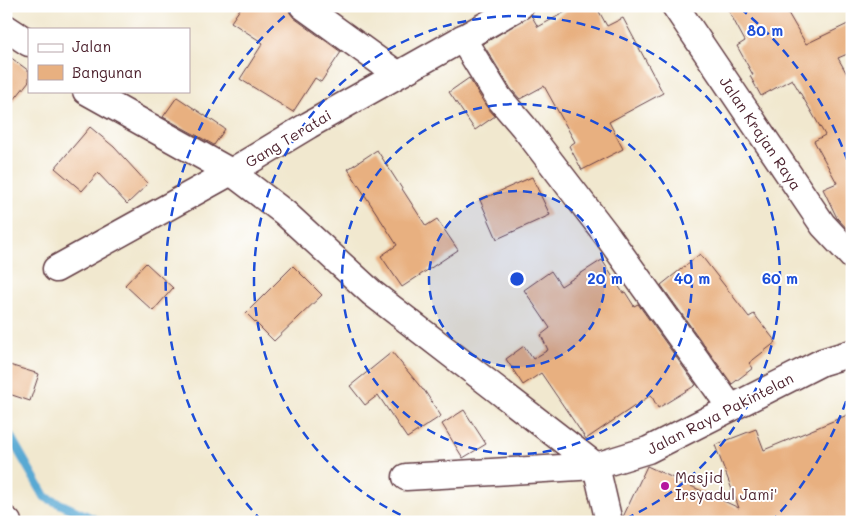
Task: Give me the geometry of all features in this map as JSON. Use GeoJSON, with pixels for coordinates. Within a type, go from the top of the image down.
{"type":"FeatureCollection","features":[{"type":"Feature","properties":{"kind":"street"},"geometry":{"type":"LineString","coordinates":[[304,6],[398,74]]}},
{"type":"Feature","properties":{"kind":"street","name":"Gang Teratai"},"geometry":{"type":"LineString","coordinates":[[56,270],[232,172],[308,125],[520,6]]}},
{"type":"Feature","properties":{"kind":"street","name":"Jalan Krajan Raya"},"geometry":{"type":"LineString","coordinates":[[675,6],[823,225],[852,256]]}},
{"type":"Feature","properties":{"kind":"street"},"geometry":{"type":"LineString","coordinates":[[462,38],[499,98],[523,126],[609,238],[731,408]]}},
{"type":"Feature","properties":{"kind":"street"},"geometry":{"type":"LineString","coordinates":[[88,92],[232,172],[285,213],[372,293],[596,466],[609,522]]}},
{"type":"Feature","properties":{"kind":"street","name":"Jalan Raya Pakintelan"},"geometry":{"type":"LineString","coordinates":[[406,478],[596,466],[648,450],[822,362],[852,353]]}},
{"type":"Feature","properties":{"kind":"building"},"geometry":{"type":"Polygon","coordinates":[[[242,6],[288,6],[294,18],[341,52],[321,82],[315,78],[293,112],[240,79],[263,43],[231,22],[242,6]]]}},
{"type":"Feature","properties":{"kind":"building"},"geometry":{"type":"Polygon","coordinates":[[[576,6],[596,6],[607,26],[623,18],[663,93],[609,122],[623,149],[582,170],[569,146],[575,142],[544,86],[520,99],[511,89],[483,44],[531,15],[538,27],[576,6]]]}},
{"type":"Feature","properties":{"kind":"building"},"geometry":{"type":"Polygon","coordinates":[[[726,6],[784,6],[806,44],[852,22],[852,52],[838,58],[852,83],[852,234],[837,218],[823,189],[837,183],[814,141],[825,135],[792,79],[761,96],[750,76],[753,75],[737,46],[745,41],[726,6]]]}},
{"type":"Feature","properties":{"kind":"building"},"geometry":{"type":"Polygon","coordinates":[[[6,54],[28,70],[28,82],[6,110],[6,54]]]}},
{"type":"Feature","properties":{"kind":"building"},"geometry":{"type":"Polygon","coordinates":[[[469,78],[486,106],[495,116],[475,130],[449,92],[469,78]]]}},
{"type":"Feature","properties":{"kind":"building"},"geometry":{"type":"Polygon","coordinates":[[[177,97],[225,129],[214,145],[163,117],[177,97]]]}},
{"type":"Feature","properties":{"kind":"building"},"geometry":{"type":"Polygon","coordinates":[[[90,127],[114,147],[148,184],[127,204],[98,173],[82,191],[55,168],[90,127]]]}},
{"type":"Feature","properties":{"kind":"building"},"geometry":{"type":"Polygon","coordinates":[[[377,150],[426,226],[437,219],[458,250],[402,287],[381,256],[397,245],[348,169],[377,150]]]}},
{"type":"Feature","properties":{"kind":"building"},"geometry":{"type":"Polygon","coordinates":[[[532,177],[550,215],[497,239],[480,200],[532,177]]]}},
{"type":"Feature","properties":{"kind":"building"},"geometry":{"type":"Polygon","coordinates":[[[700,254],[749,317],[754,314],[776,342],[749,363],[753,368],[732,384],[661,285],[700,254]]]}},
{"type":"Feature","properties":{"kind":"building"},"geometry":{"type":"Polygon","coordinates":[[[602,260],[623,293],[625,292],[634,306],[638,304],[696,385],[658,408],[651,395],[586,439],[541,373],[523,385],[506,359],[524,346],[533,359],[548,350],[541,335],[550,328],[524,290],[551,271],[561,286],[602,260]]]}},
{"type":"Feature","properties":{"kind":"building"},"geometry":{"type":"Polygon","coordinates":[[[146,263],[173,288],[153,311],[125,285],[146,263]]]}},
{"type":"Feature","properties":{"kind":"building"},"geometry":{"type":"Polygon","coordinates":[[[293,266],[322,295],[274,341],[246,313],[293,266]]]}},
{"type":"Feature","properties":{"kind":"building"},"geometry":{"type":"Polygon","coordinates":[[[392,352],[424,390],[441,416],[407,438],[378,395],[365,405],[350,386],[392,352]]]}},
{"type":"Feature","properties":{"kind":"building"},"geometry":{"type":"Polygon","coordinates":[[[6,364],[39,374],[30,401],[6,393],[6,364]]]}},
{"type":"Feature","properties":{"kind":"building"},"geometry":{"type":"Polygon","coordinates":[[[464,410],[486,444],[463,458],[442,424],[464,410]]]}},
{"type":"Feature","properties":{"kind":"building"},"geometry":{"type":"Polygon","coordinates":[[[852,413],[852,522],[624,522],[623,517],[647,466],[739,508],[715,445],[756,429],[764,450],[852,413]]]}},
{"type":"Feature","properties":{"kind":"waterway"},"geometry":{"type":"LineString","coordinates":[[6,429],[45,497],[100,522]]}},
{"type":"Feature","properties":{"kind":"place","name":"Masjid Irsyadul Jami'"},"geometry":{"type":"Point","coordinates":[665,486]}}]}
